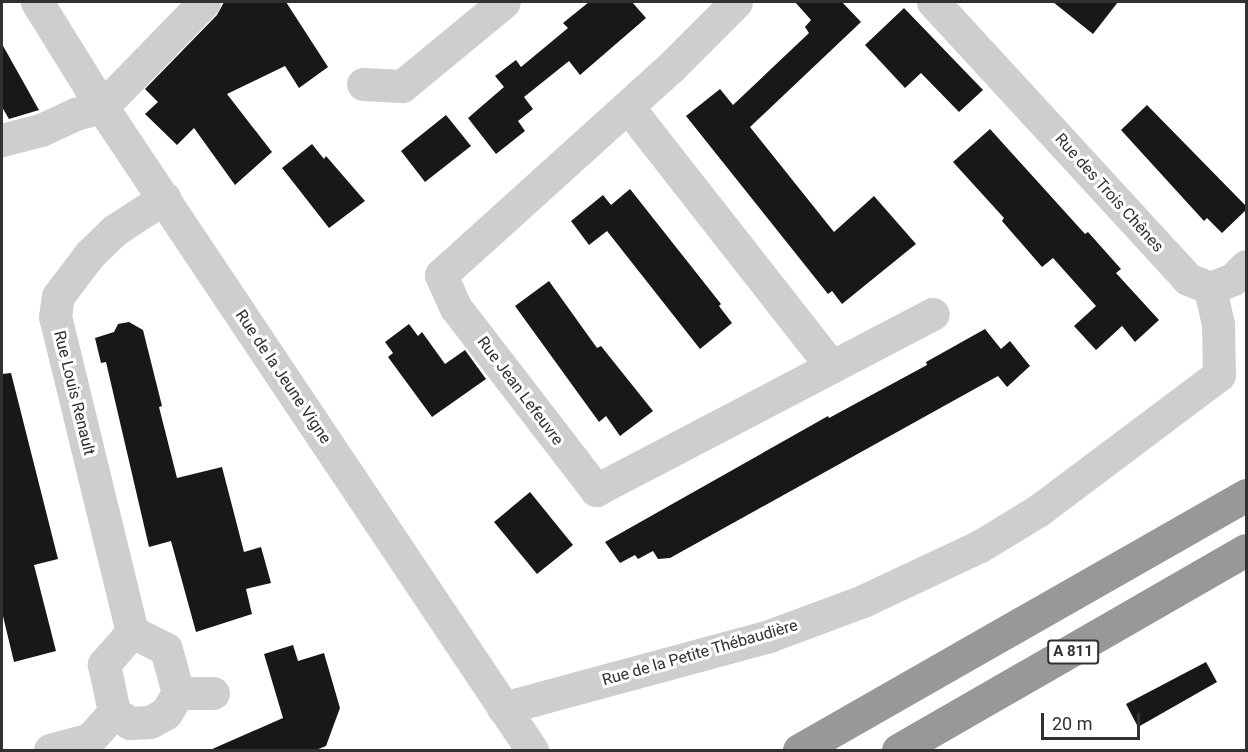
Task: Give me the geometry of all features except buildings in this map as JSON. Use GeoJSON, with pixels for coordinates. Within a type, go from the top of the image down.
{"type":"FeatureCollection","features":[{"type":"Feature","properties":{"kind":"highway","name":"A 811"},"geometry":{"type":"LineString","coordinates":[[799,750],[1246,495]]}},
{"type":"Feature","properties":{"kind":"highway","name":"A 811"},"geometry":{"type":"LineString","coordinates":[[898,750],[1246,550]]}},
{"type":"Feature","properties":{"kind":"street","name":"Rue de la Jeune Vigne"},"geometry":{"type":"LineString","coordinates":[[37,2],[102,107],[532,750]]}},
{"type":"Feature","properties":{"kind":"street"},"geometry":{"type":"LineString","coordinates":[[2,140],[41,130],[75,114],[102,107],[204,2]]}},
{"type":"Feature","properties":{"kind":"street"},"geometry":{"type":"LineString","coordinates":[[363,84],[402,86],[504,2]]}},
{"type":"Feature","properties":{"kind":"street","name":"Rue Jean Lefeuvre"},"geometry":{"type":"LineString","coordinates":[[736,2],[628,107],[441,275],[456,308],[596,490],[933,314]]}},
{"type":"Feature","properties":{"kind":"street","name":"Rue des Trois Chênes"},"geometry":{"type":"LineString","coordinates":[[933,2],[1188,279],[1210,288]]}},
{"type":"Feature","properties":{"kind":"street"},"geometry":{"type":"LineString","coordinates":[[628,107],[832,367]]}},
{"type":"Feature","properties":{"kind":"street","name":"Rue Louis Renault"},"geometry":{"type":"LineString","coordinates":[[132,632],[55,317],[58,296],[90,254],[115,230],[164,198]]}},
{"type":"Feature","properties":{"kind":"street"},"geometry":{"type":"LineString","coordinates":[[1210,288],[1233,279],[1246,266]]}},
{"type":"Feature","properties":{"kind":"street","name":"Rue de la Petite Thébaudière"},"geometry":{"type":"LineString","coordinates":[[503,708],[769,636],[863,601],[980,546],[1039,510],[1219,375],[1218,324],[1210,288]]}},
{"type":"Feature","properties":{"kind":"street"},"geometry":{"type":"LineString","coordinates":[[132,632],[166,649],[178,693],[166,713],[150,722],[130,723],[114,712],[104,664],[132,632]]}},
{"type":"Feature","properties":{"kind":"street"},"geometry":{"type":"LineString","coordinates":[[178,693],[213,693]]}},
{"type":"Feature","properties":{"kind":"street"},"geometry":{"type":"LineString","coordinates":[[50,750],[90,739],[114,712]]}}]}
